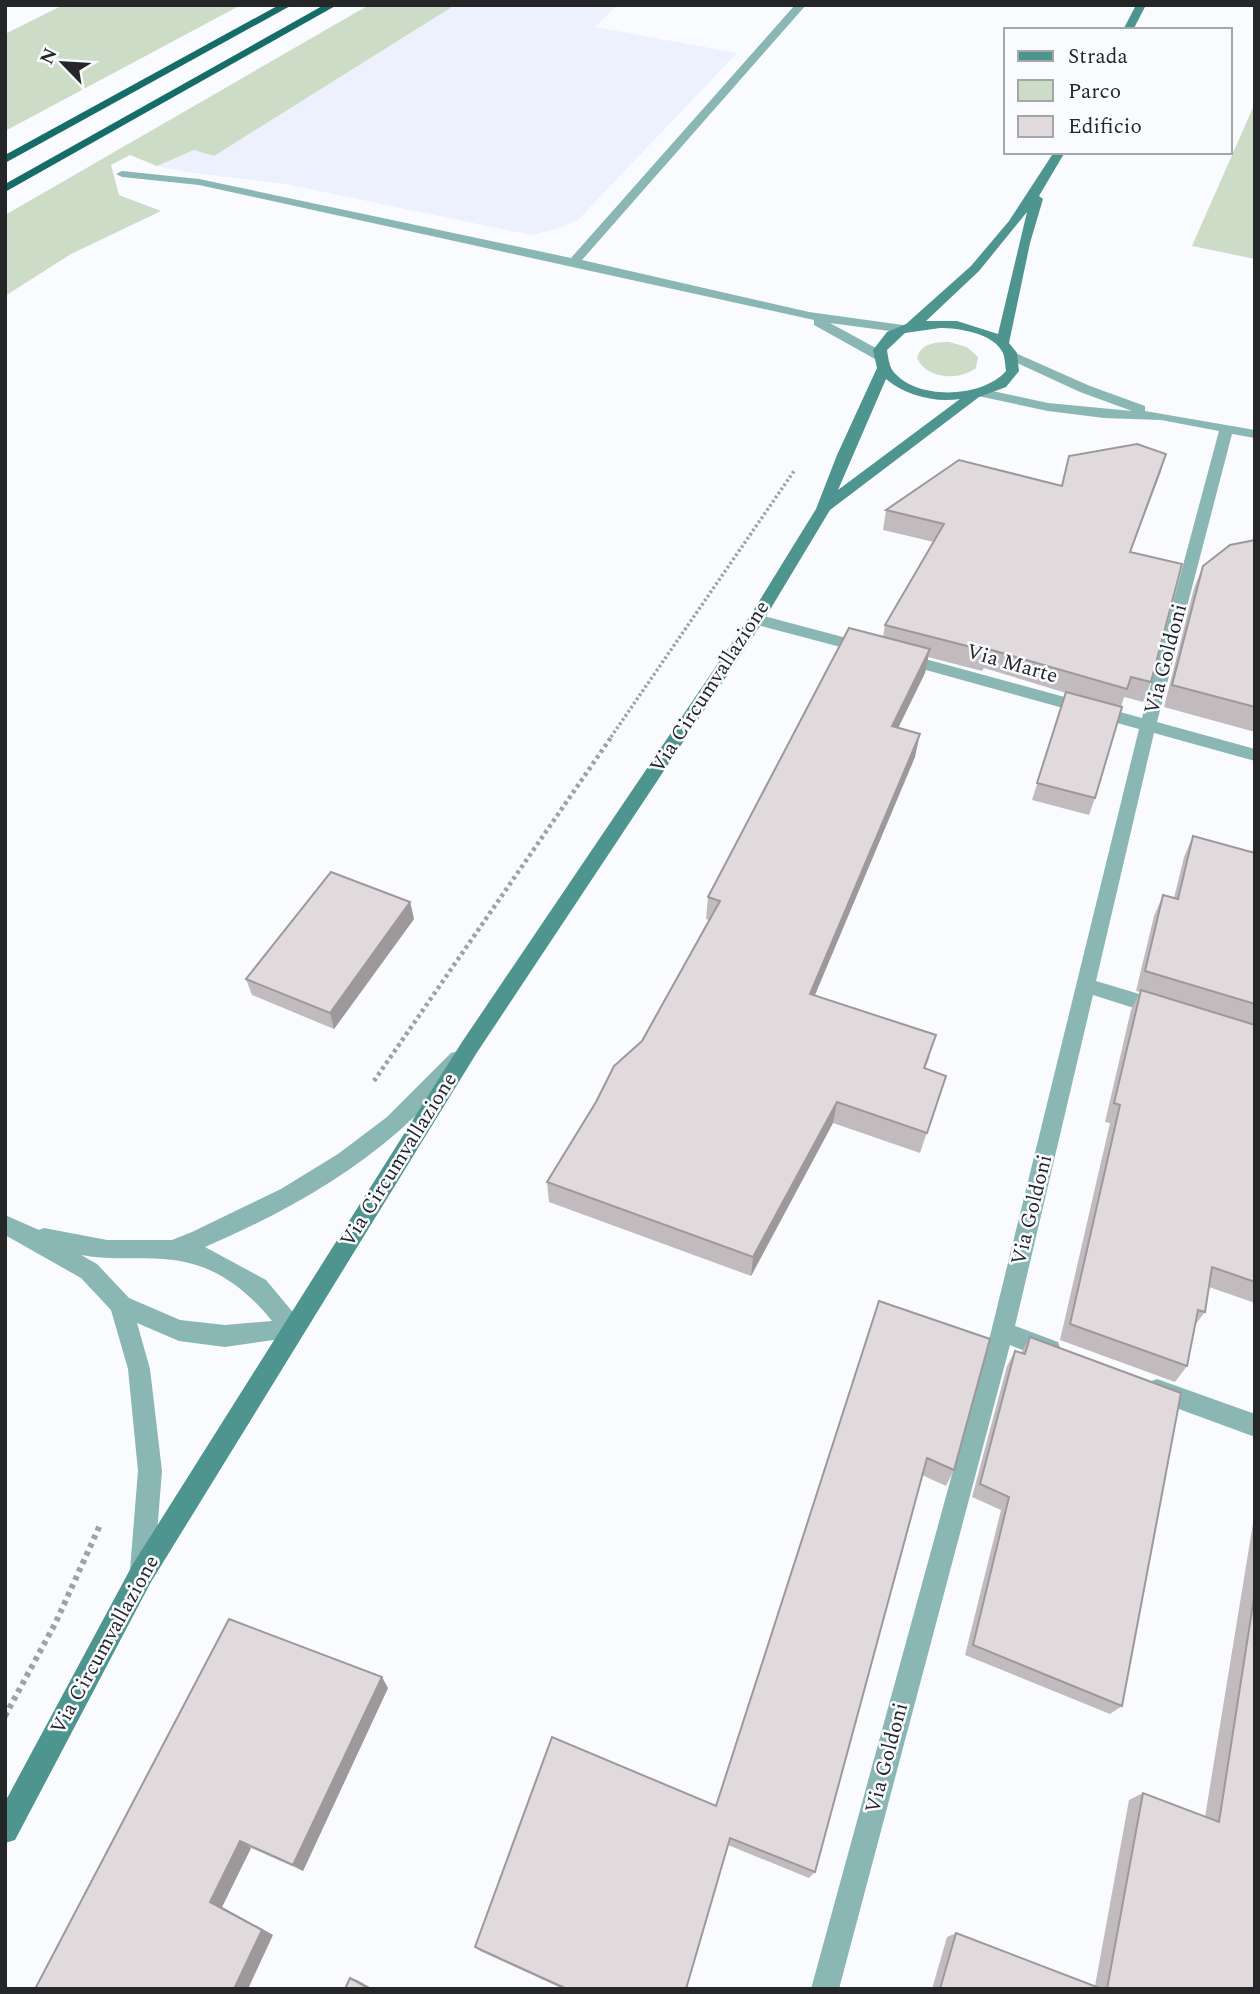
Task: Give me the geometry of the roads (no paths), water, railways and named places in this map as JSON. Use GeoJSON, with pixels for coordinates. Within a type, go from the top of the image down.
{"type":"FeatureCollection","features":[{"type":"Feature","properties":{"kind":"highway"},"geometry":{"type":"LineString","coordinates":[[5,160],[288,5]]}},
{"type":"Feature","properties":{"kind":"highway"},"geometry":{"type":"LineString","coordinates":[[5,189],[332,5]]}},
{"type":"Feature","properties":{"kind":"main road"},"geometry":{"type":"LineString","coordinates":[[1129,28],[1141,5]]}},
{"type":"Feature","properties":{"kind":"main road"},"geometry":{"type":"LineString","coordinates":[[1041,188],[939,306],[886,340],[882,362],[901,384],[920,392],[951,397],[978,394],[999,387],[1009,377],[1013,366],[1007,349],[1024,243],[1041,188],[1059,154]]}},
{"type":"Feature","properties":{"kind":"main road"},"geometry":{"type":"LineString","coordinates":[[907,328],[938,323],[960,325],[988,334],[1007,349]]}},
{"type":"Feature","properties":{"kind":"main road","name":"Via Circumvallazione"},"geometry":{"type":"LineString","coordinates":[[5,1829],[142,1573],[293,1329],[469,1048],[756,619],[823,509],[882,362]]}},
{"type":"Feature","properties":{"kind":"main road","name":"Via Circumvallazione"},"geometry":{"type":"LineString","coordinates":[[823,509],[978,394]]}},
{"type":"Feature","properties":{"kind":"street"},"geometry":{"type":"LineString","coordinates":[[574,261],[801,5]]}},
{"type":"Feature","properties":{"kind":"street"},"geometry":{"type":"LineString","coordinates":[[122,174],[199,181],[574,261],[809,316],[907,328]]}},
{"type":"Feature","properties":{"kind":"street"},"geometry":{"type":"LineString","coordinates":[[809,316],[882,362]]}},
{"type":"Feature","properties":{"kind":"street"},"geometry":{"type":"LineString","coordinates":[[1007,349],[1085,389],[1161,416]]}},
{"type":"Feature","properties":{"kind":"street"},"geometry":{"type":"LineString","coordinates":[[978,394],[1104,414],[1161,416],[1255,433]]}},
{"type":"Feature","properties":{"kind":"street","name":"Via Goldoni"},"geometry":{"type":"LineString","coordinates":[[825,1989],[1002,1332],[1148,725],[1227,428]]}},
{"type":"Feature","properties":{"kind":"street","name":"Via Marte"},"geometry":{"type":"LineString","coordinates":[[756,619],[1255,755]]}},
{"type":"Feature","properties":{"kind":"street"},"geometry":{"type":"LineString","coordinates":[[1087,986],[1177,1014]]}},
{"type":"Feature","properties":{"kind":"street"},"geometry":{"type":"LineString","coordinates":[[172,1250],[220,1232],[335,1166],[393,1124],[469,1048]]}},
{"type":"Feature","properties":{"kind":"street"},"geometry":{"type":"LineString","coordinates":[[5,1225],[89,1270],[121,1305],[179,1330],[225,1336],[293,1329]]}},
{"type":"Feature","properties":{"kind":"street"},"geometry":{"type":"LineString","coordinates":[[29,1236],[107,1250],[172,1250],[208,1256],[258,1287],[293,1329]]}},
{"type":"Feature","properties":{"kind":"street"},"geometry":{"type":"LineString","coordinates":[[121,1305],[139,1369],[150,1471],[142,1573]]}},
{"type":"Feature","properties":{"kind":"street"},"geometry":{"type":"LineString","coordinates":[[1002,1332],[1065,1355]]}},
{"type":"Feature","properties":{"kind":"street"},"geometry":{"type":"LineString","coordinates":[[1141,1384],[1255,1426]]}}]}
